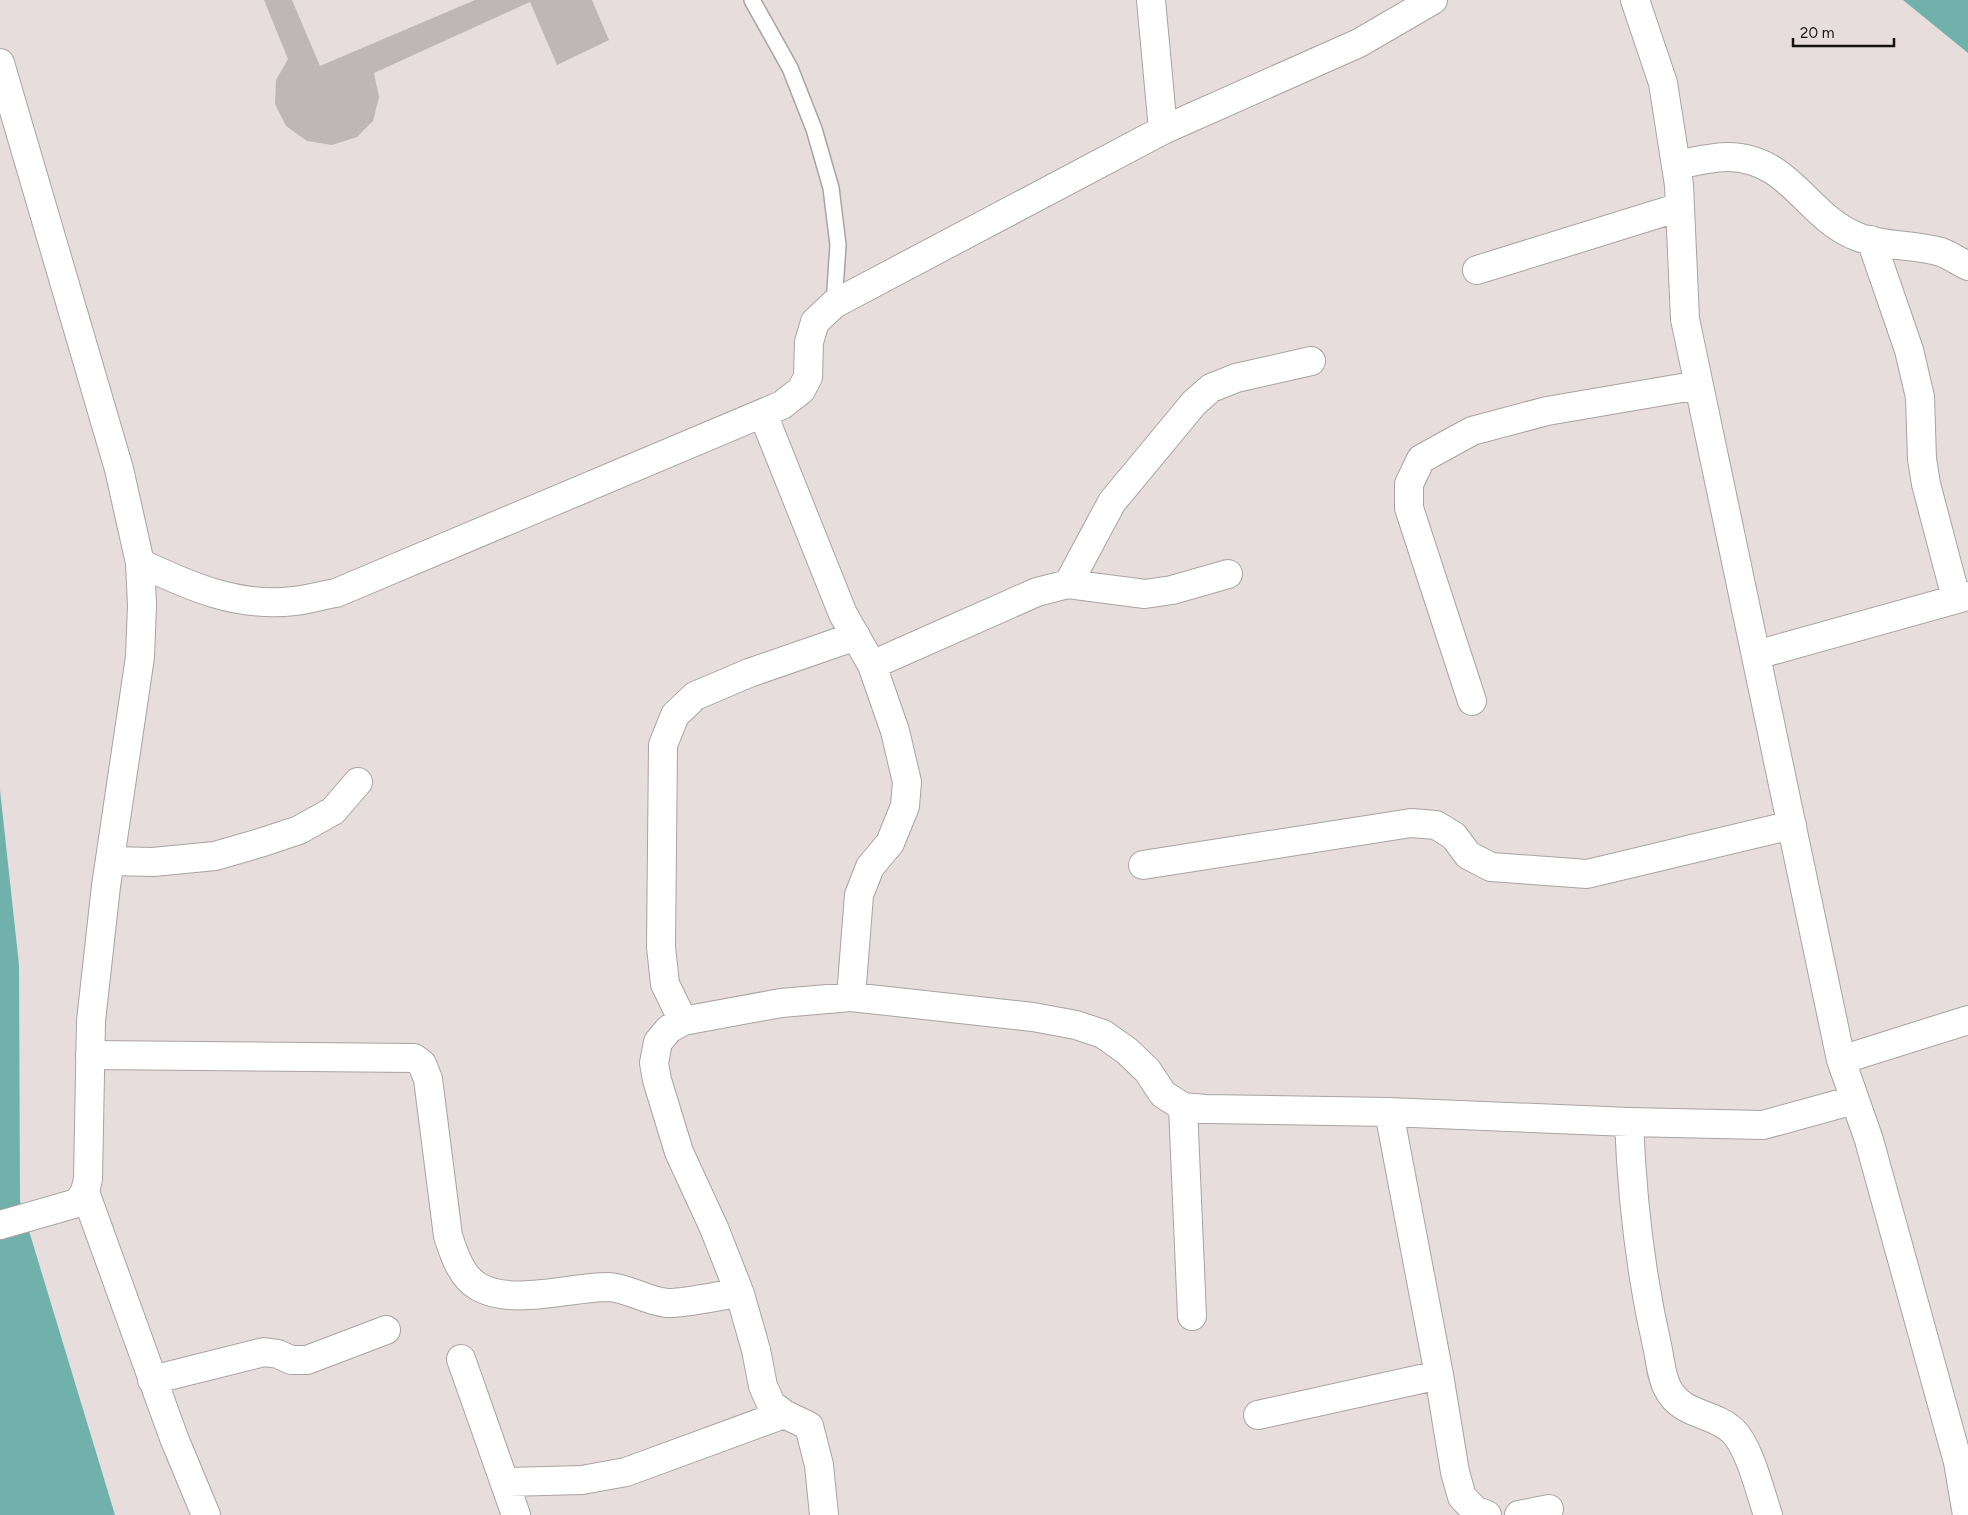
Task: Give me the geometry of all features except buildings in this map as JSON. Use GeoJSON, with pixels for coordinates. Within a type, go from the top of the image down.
{"type":"FeatureCollection","features":[{"type":"Feature","properties":{"kind":"street"},"geometry":{"type":"LineString","coordinates":[[1152,0],[1163,130]]}},
{"type":"Feature","properties":{"kind":"street"},"geometry":{"type":"LineString","coordinates":[[140,563],[189,586],[233,600],[294,601],[336,593],[782,406],[801,390],[808,377],[809,342],[815,322],[834,304],[1163,130],[1359,43],[1433,0]]}},
{"type":"Feature","properties":{"kind":"street"},"geometry":{"type":"LineString","coordinates":[[1635,0],[1663,83],[1676,165],[1680,207],[1685,319],[1841,1060],[1869,1140],[1964,1468],[1967,1515]]}},
{"type":"Feature","properties":{"kind":"street"},"geometry":{"type":"LineString","coordinates":[[0,63],[118,469],[140,563],[142,605],[140,657],[110,861],[92,1012],[88,1179],[85,1192],[77,1203],[0,1224]]}},
{"type":"Feature","properties":{"kind":"street"},"geometry":{"type":"LineString","coordinates":[[1676,165],[1728,157],[1751,160],[1774,168],[1824,218],[1858,237],[1942,252],[1968,266]]}},
{"type":"Feature","properties":{"kind":"street"},"geometry":{"type":"LineString","coordinates":[[1477,270],[1680,207]]}},
{"type":"Feature","properties":{"kind":"street"},"geometry":{"type":"LineString","coordinates":[[1756,655],[1962,597],[1926,484],[1922,460],[1920,397],[1909,350],[1871,240]]}},
{"type":"Feature","properties":{"kind":"street"},"geometry":{"type":"LineString","coordinates":[[1068,584],[1112,502],[1194,403],[1212,388],[1236,378],[1311,361]]}},
{"type":"Feature","properties":{"kind":"street"},"geometry":{"type":"LineString","coordinates":[[1472,701],[1409,508],[1409,484],[1421,459],[1472,431],[1500,423],[1546,411],[1699,385]]}},
{"type":"Feature","properties":{"kind":"street"},"geometry":{"type":"LineString","coordinates":[[763,414],[843,614],[872,665],[895,731],[907,782],[905,806],[890,843],[870,867],[859,895],[851,997]]}},
{"type":"Feature","properties":{"kind":"street"},"geometry":{"type":"LineString","coordinates":[[872,665],[1038,592],[1068,584],[1145,594],[1172,590],[1228,574]]}},
{"type":"Feature","properties":{"kind":"street"},"geometry":{"type":"LineString","coordinates":[[683,1021],[665,984],[661,947],[663,745],[674,715],[695,696],[749,673],[856,636]]}},
{"type":"Feature","properties":{"kind":"street"},"geometry":{"type":"LineString","coordinates":[[110,861],[153,862],[215,856],[263,842],[299,830],[333,811],[358,782]]}},
{"type":"Feature","properties":{"kind":"street"},"geometry":{"type":"LineString","coordinates":[[1143,866],[1411,823],[1436,825],[1454,836],[1468,855],[1491,867],[1587,874],[1792,826]]}},
{"type":"Feature","properties":{"kind":"street"},"geometry":{"type":"LineString","coordinates":[[824,1515],[819,1465],[809,1426],[784,1414],[771,1404],[763,1386],[756,1350],[739,1293],[714,1228],[679,1152],[657,1080],[654,1063],[658,1042],[669,1029],[683,1021],[781,1004],[851,997],[1033,1016],[1076,1025],[1103,1034],[1127,1050],[1147,1070],[1163,1094],[1183,1107],[1763,1125],[1854,1100]]}},
{"type":"Feature","properties":{"kind":"street"},"geometry":{"type":"LineString","coordinates":[[1841,1060],[1968,1020]]}},
{"type":"Feature","properties":{"kind":"street"},"geometry":{"type":"LineString","coordinates":[[90,1055],[414,1058],[422,1064],[428,1079],[448,1236],[456,1259],[468,1278],[480,1287],[521,1296],[586,1288],[616,1288],[667,1303],[739,1293]]}},
{"type":"Feature","properties":{"kind":"street"},"geometry":{"type":"LineString","coordinates":[[1183,1107],[1192,1316]]}},
{"type":"Feature","properties":{"kind":"street"},"geometry":{"type":"LineString","coordinates":[[1389,1112],[1439,1375],[1455,1472],[1462,1497],[1475,1510],[1487,1515]]}},
{"type":"Feature","properties":{"kind":"street"},"geometry":{"type":"LineString","coordinates":[[1629,1122],[1632,1191],[1637,1239],[1654,1333],[1667,1388],[1678,1403],[1697,1414],[1721,1422],[1734,1433],[1745,1452],[1768,1515]]}},
{"type":"Feature","properties":{"kind":"street"},"geometry":{"type":"LineString","coordinates":[[85,1192],[152,1380],[206,1515]]}},
{"type":"Feature","properties":{"kind":"street"},"geometry":{"type":"LineString","coordinates":[[152,1380],[264,1352],[278,1354],[291,1360],[307,1360],[386,1330]]}},
{"type":"Feature","properties":{"kind":"street"},"geometry":{"type":"LineString","coordinates":[[461,1359],[506,1482],[516,1515]]}},
{"type":"Feature","properties":{"kind":"street"},"geometry":{"type":"LineString","coordinates":[[1258,1415],[1439,1375]]}},
{"type":"Feature","properties":{"kind":"street"},"geometry":{"type":"LineString","coordinates":[[506,1482],[582,1480],[626,1472],[784,1414]]}},
{"type":"Feature","properties":{"kind":"street"},"geometry":{"type":"LineString","coordinates":[[1519,1515],[1549,1509]]}},
{"type":"Feature","properties":{"kind":"lane"},"geometry":{"type":"LineString","coordinates":[[752,0],[790,68],[814,129],[831,188],[838,245],[834,304]]}},
{"type":"Feature","properties":{"kind":"water"},"geometry":{"type":"Polygon","coordinates":[[[1903,0],[1968,0],[1968,53],[1903,0]]]}},
{"type":"Feature","properties":{"kind":"water"},"geometry":{"type":"Polygon","coordinates":[[[0,790],[19,965],[20,1201],[115,1515],[0,1515],[0,790]]]}}]}
